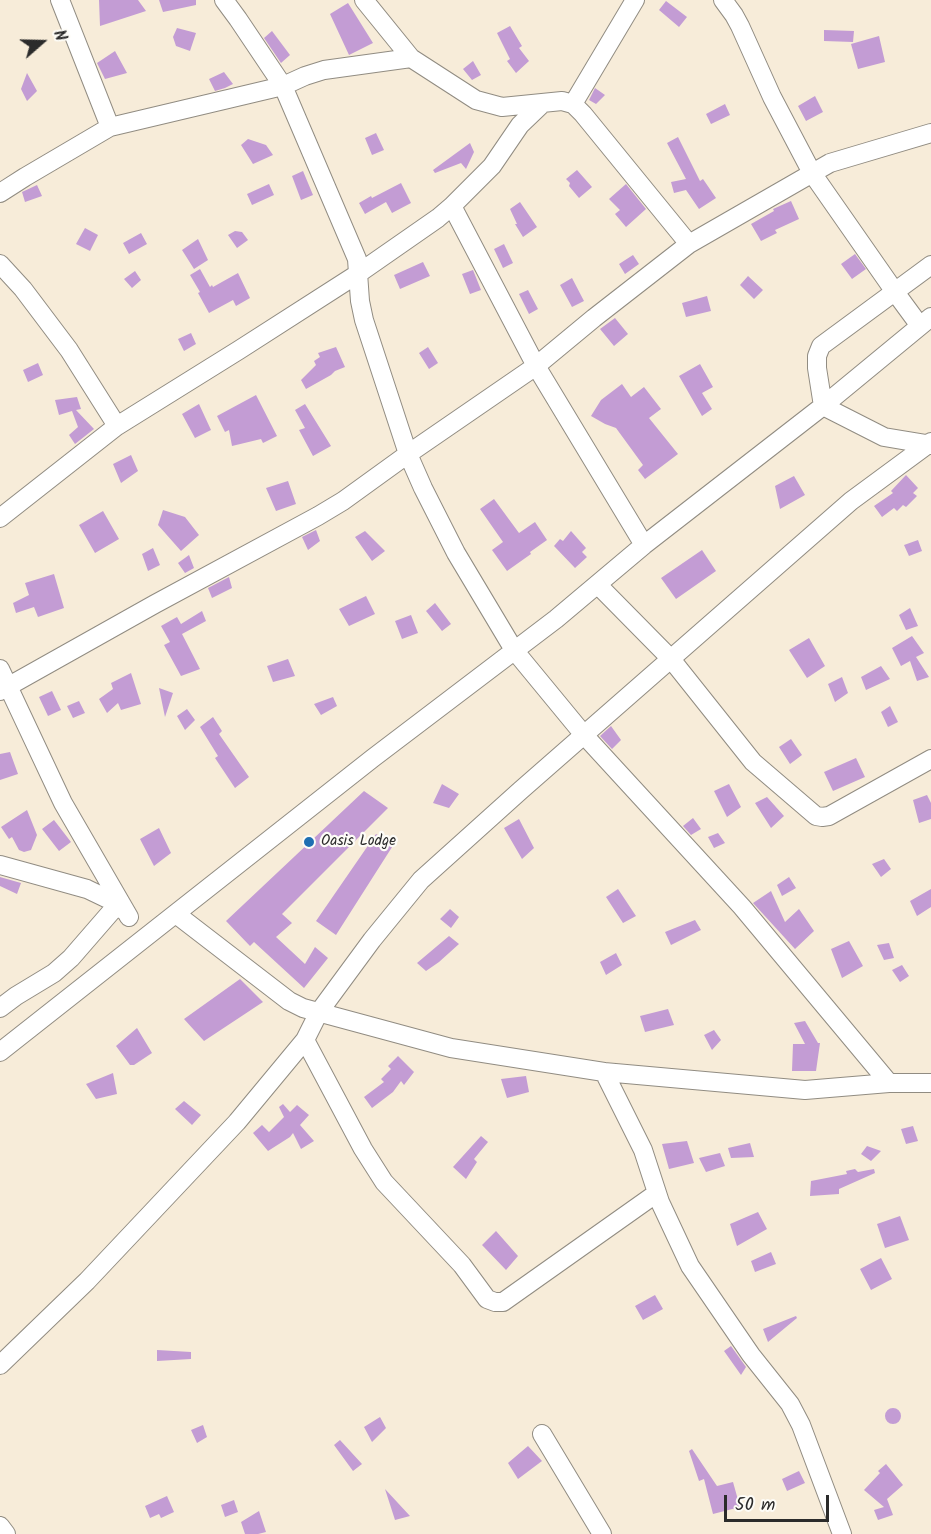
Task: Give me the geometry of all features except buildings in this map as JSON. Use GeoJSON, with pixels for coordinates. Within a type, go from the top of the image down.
{"type":"FeatureCollection","features":[{"type":"Feature","properties":{"kind":"street"},"geometry":{"type":"LineString","coordinates":[[60,0],[110,127]]}},
{"type":"Feature","properties":{"kind":"street"},"geometry":{"type":"LineString","coordinates":[[224,0],[284,86],[357,259],[358,288],[364,320],[408,454],[456,553],[514,650],[584,735],[742,907],[889,1083]]}},
{"type":"Feature","properties":{"kind":"street"},"geometry":{"type":"LineString","coordinates":[[364,0],[411,58],[476,100],[502,107],[562,101],[573,104],[689,244]]}},
{"type":"Feature","properties":{"kind":"street"},"geometry":{"type":"LineString","coordinates":[[573,104],[635,0]]}},
{"type":"Feature","properties":{"kind":"street"},"geometry":{"type":"LineString","coordinates":[[0,1052],[373,758],[556,619],[644,545],[823,406],[925,321],[895,292],[812,172],[772,98],[740,26],[723,0]]}},
{"type":"Feature","properties":{"kind":"street"},"geometry":{"type":"LineString","coordinates":[[0,193],[110,127],[284,86],[324,70],[411,58]]}},
{"type":"Feature","properties":{"kind":"street"},"geometry":{"type":"LineString","coordinates":[[0,518],[117,426],[239,351],[359,273],[438,218],[492,166],[520,125],[543,103]]}},
{"type":"Feature","properties":{"kind":"street"},"geometry":{"type":"LineString","coordinates":[[5,688],[343,501],[536,366],[689,244],[812,172],[838,160],[931,133]]}},
{"type":"Feature","properties":{"kind":"street"},"geometry":{"type":"LineString","coordinates":[[452,206],[536,366],[644,545]]}},
{"type":"Feature","properties":{"kind":"street"},"geometry":{"type":"LineString","coordinates":[[0,264],[23,289],[69,350],[117,426]]}},
{"type":"Feature","properties":{"kind":"street"},"geometry":{"type":"LineString","coordinates":[[823,406],[817,368],[817,356],[821,346],[931,265]]}},
{"type":"Feature","properties":{"kind":"street"},"geometry":{"type":"LineString","coordinates":[[823,406],[884,437],[930,443]]}},
{"type":"Feature","properties":{"kind":"street"},"geometry":{"type":"LineString","coordinates":[[0,1365],[87,1281],[237,1122],[305,1040],[319,1012],[420,880],[851,501],[930,443]]}},
{"type":"Feature","properties":{"kind":"street"},"geometry":{"type":"LineString","coordinates":[[598,585],[671,659],[753,762],[816,816],[829,816],[931,759]]}},
{"type":"Feature","properties":{"kind":"street"},"geometry":{"type":"LineString","coordinates":[[0,669],[5,688],[63,803],[140,940]]}},
{"type":"Feature","properties":{"kind":"street"},"geometry":{"type":"LineString","coordinates":[[0,865],[101,894],[123,911]]}},
{"type":"Feature","properties":{"kind":"street"},"geometry":{"type":"LineString","coordinates":[[0,1008],[54,973],[123,911]]}},
{"type":"Feature","properties":{"kind":"street"},"geometry":{"type":"LineString","coordinates":[[176,914],[289,1001],[303,1008],[451,1048],[604,1072],[805,1090],[889,1083],[931,1083]]}},
{"type":"Feature","properties":{"kind":"street"},"geometry":{"type":"LineString","coordinates":[[305,1040],[363,1149],[384,1182],[462,1265],[487,1299],[503,1302],[657,1192]]}},
{"type":"Feature","properties":{"kind":"street"},"geometry":{"type":"LineString","coordinates":[[604,1072],[643,1150],[660,1202],[690,1266],[751,1355],[790,1404],[801,1425],[842,1534]]}},
{"type":"Feature","properties":{"kind":"street"},"geometry":{"type":"LineString","coordinates":[[542,1434],[602,1534]]}},
{"type":"Feature","properties":{"kind":"street"},"geometry":{"type":"LineString","coordinates":[[0,1526],[6,1534]]}},
{"type":"Feature","properties":{"kind":"place","name":"Oasis Lodge"},"geometry":{"type":"Point","coordinates":[309,842]}}]}
